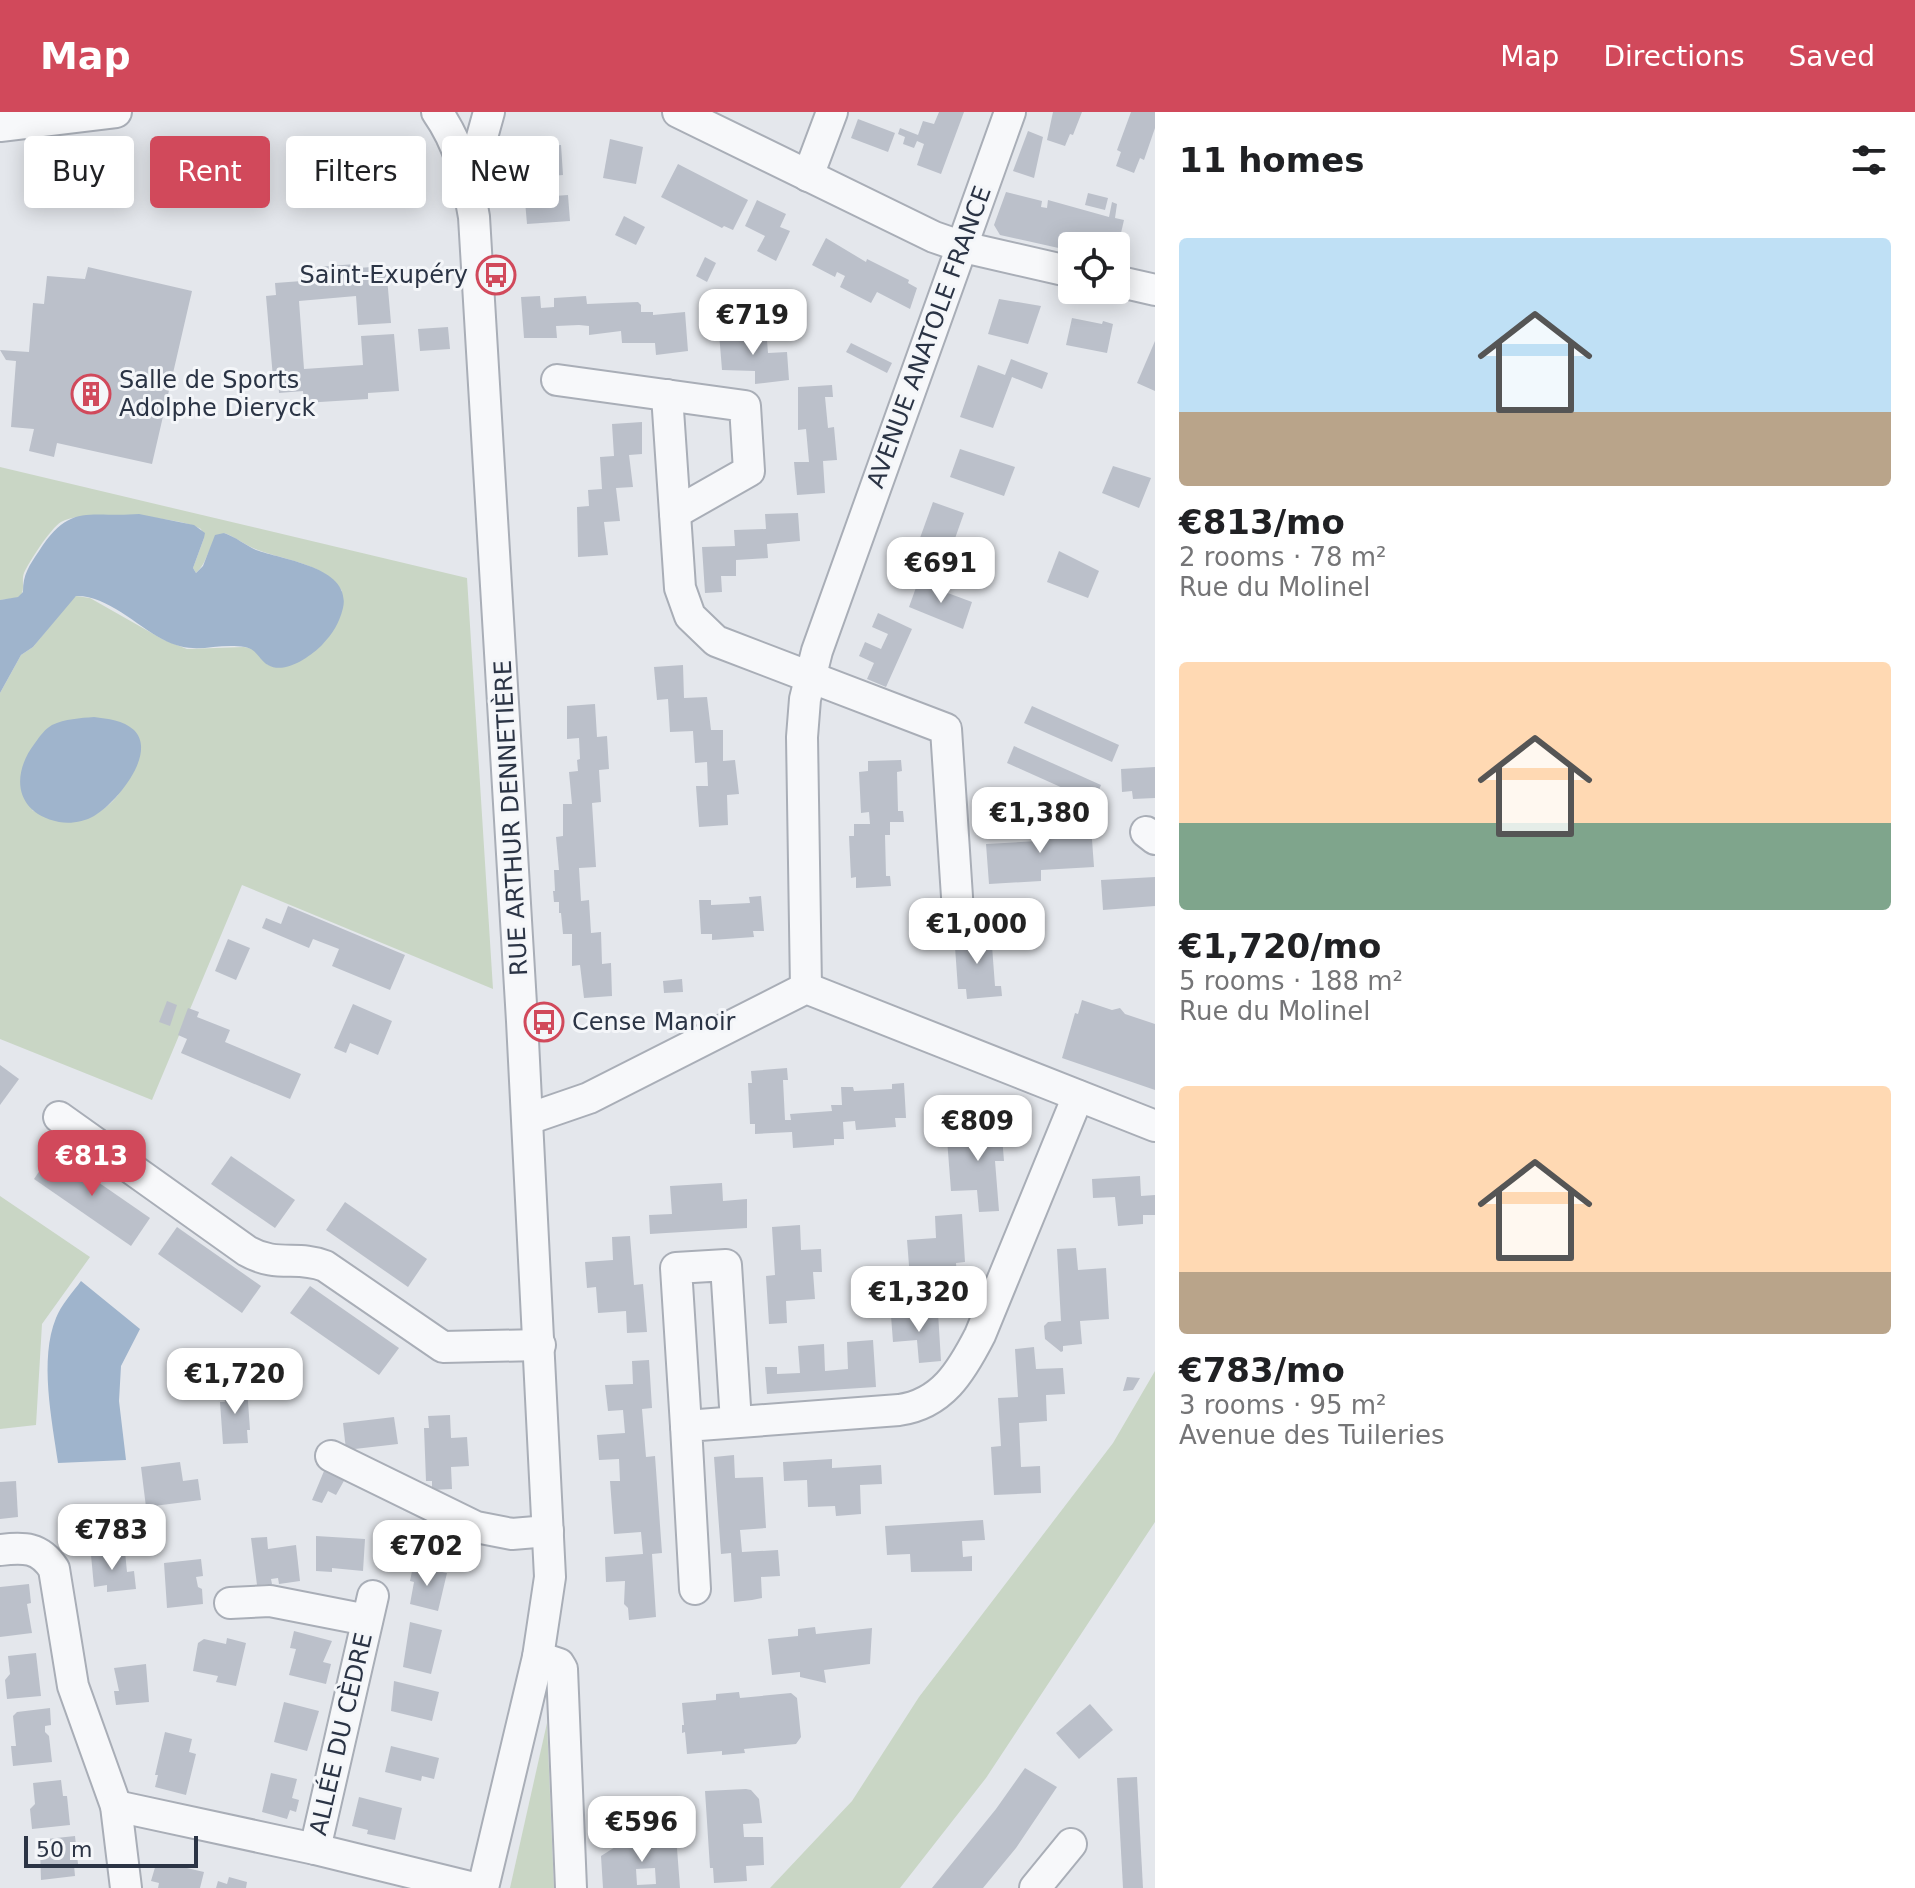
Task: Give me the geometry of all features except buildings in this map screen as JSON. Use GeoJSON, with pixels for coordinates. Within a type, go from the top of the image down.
{"type":"FeatureCollection","features":[{"type":"Feature","properties":{"kind":"street"},"geometry":{"type":"LineString","coordinates":[[0,126],[116,112]]}},
{"type":"Feature","properties":{"kind":"street"},"geometry":{"type":"LineString","coordinates":[[438,112],[460,117],[482,112]]}},
{"type":"Feature","properties":{"kind":"street","name":"RUE ARTHUR DENNETIÈRE"},"geometry":{"type":"LineString","coordinates":[[438,112],[463,161],[474,217]]}},
{"type":"Feature","properties":{"kind":"street","name":"RUE ARTHUR DENNETIÈRE"},"geometry":{"type":"LineString","coordinates":[[483,1888],[538,1657],[549,1594],[528,1119],[474,217],[479,148],[489,112]]}},
{"type":"Feature","properties":{"kind":"street"},"geometry":{"type":"LineString","coordinates":[[678,112],[926,234],[963,247],[1058,269]]}},
{"type":"Feature","properties":{"kind":"street"},"geometry":{"type":"LineString","coordinates":[[808,176],[832,112]]}},
{"type":"Feature","properties":{"kind":"street","name":"AVENUE ANATOLE FRANCE"},"geometry":{"type":"LineString","coordinates":[[806,988],[802,737],[803,710],[810,675],[1010,112]]}},
{"type":"Feature","properties":{"kind":"street"},"geometry":{"type":"LineString","coordinates":[[1130,284],[1155,290]]}},
{"type":"Feature","properties":{"kind":"street"},"geometry":{"type":"LineString","coordinates":[[557,380],[745,406],[749,471],[675,513]]}},
{"type":"Feature","properties":{"kind":"street"},"geometry":{"type":"LineString","coordinates":[[667,395],[681,596],[694,621],[722,644],[946,729],[958,912]]}},
{"type":"Feature","properties":{"kind":"street"},"geometry":{"type":"LineString","coordinates":[[528,1119],[571,1106],[617,1086],[806,988],[1155,1126]]}},
{"type":"Feature","properties":{"kind":"street"},"geometry":{"type":"LineString","coordinates":[[686,1426],[899,1410],[913,1408],[938,1396],[967,1360],[980,1335],[1078,1096]]}},
{"type":"Feature","properties":{"kind":"street"},"geometry":{"type":"LineString","coordinates":[[59,1117],[247,1251],[276,1262],[314,1262],[325,1266],[443,1347],[540,1345]]}},
{"type":"Feature","properties":{"kind":"street"},"geometry":{"type":"LineString","coordinates":[[695,1589],[676,1268],[726,1265],[736,1422]]}},
{"type":"Feature","properties":{"kind":"street"},"geometry":{"type":"LineString","coordinates":[[331,1456],[476,1527],[512,1534],[548,1531]]}},
{"type":"Feature","properties":{"kind":"street"},"geometry":{"type":"LineString","coordinates":[[0,1550],[28,1548],[41,1554],[54,1569],[73,1686],[116,1806],[126,1888]]}},
{"type":"Feature","properties":{"kind":"street","name":"ALLÉE DU CÈDRE"},"geometry":{"type":"LineString","coordinates":[[230,1603],[270,1601],[370,1608],[315,1849]]}},
{"type":"Feature","properties":{"kind":"street"},"geometry":{"type":"LineString","coordinates":[[538,1657],[553,1661],[562,1669],[571,1888]]}},
{"type":"Feature","properties":{"kind":"street"},"geometry":{"type":"LineString","coordinates":[[116,1806],[315,1849],[474,1888]]}},
{"type":"Feature","properties":{"kind":"street"},"geometry":{"type":"LineString","coordinates":[[1035,1888],[1071,1844]]}},
{"type":"Feature","properties":{"kind":"green space"},"geometry":{"type":"Polygon","coordinates":[[[0,467],[467,578],[493,989],[242,885],[152,1100],[0,1039],[0,693],[21,655],[33,647],[76,596],[90,598],[164,640],[187,649],[244,647],[253,649],[268,665],[286,664],[311,653],[318,644],[342,591],[325,574],[315,569],[254,548],[224,533],[213,544],[196,573],[193,568],[204,538],[201,529],[173,521],[109,515],[61,522],[46,538],[27,568],[21,595],[0,600],[0,467]],[[138,736],[32,810],[48,817],[78,820],[104,809],[115,799],[132,771],[138,736]]]}},
{"type":"Feature","properties":{"kind":"green space"},"geometry":{"type":"Polygon","coordinates":[[[0,1196],[90,1257],[42,1324],[36,1425],[0,1429],[0,1196]]]}},
{"type":"Feature","properties":{"kind":"green space"},"geometry":{"type":"Polygon","coordinates":[[[1155,1371],[1155,1522],[986,1778],[900,1888],[770,1888],[852,1801],[919,1697],[1113,1443],[1155,1371]]]}},
{"type":"Feature","properties":{"kind":"green space"},"geometry":{"type":"Polygon","coordinates":[[[547,1723],[554,1888],[510,1888],[547,1723]]]}},
{"type":"Feature","properties":{"kind":"water"},"geometry":{"type":"Polygon","coordinates":[[[139,514],[194,525],[205,533],[193,568],[196,573],[203,566],[215,535],[224,533],[256,550],[327,574],[343,594],[340,619],[322,645],[305,659],[282,668],[268,665],[245,647],[194,648],[174,644],[110,605],[76,596],[33,647],[21,655],[0,693],[0,600],[18,597],[23,592],[30,566],[61,525],[82,516],[139,514]]]}},
{"type":"Feature","properties":{"kind":"water"},"geometry":{"type":"Polygon","coordinates":[[[94,717],[120,722],[134,730],[140,740],[141,752],[131,778],[112,801],[94,816],[68,823],[44,817],[25,801],[21,791],[22,767],[27,755],[52,725],[94,717]]]}},
{"type":"Feature","properties":{"kind":"water"},"geometry":{"type":"Polygon","coordinates":[[[81,1281],[140,1329],[121,1366],[119,1401],[126,1460],[58,1463],[48,1390],[48,1352],[58,1313],[81,1281]]]}},
{"type":"Feature","properties":{"kind":"place","name":"Saint-Exupéry"},"geometry":{"type":"Point","coordinates":[496,275]}},
{"type":"Feature","properties":{"kind":"place","name":"Salle de Sports Adolphe Dieryck"},"geometry":{"type":"Point","coordinates":[91,394]}},
{"type":"Feature","properties":{"kind":"place","name":"Cense Manoir"},"geometry":{"type":"Point","coordinates":[544,1022]}}]}
